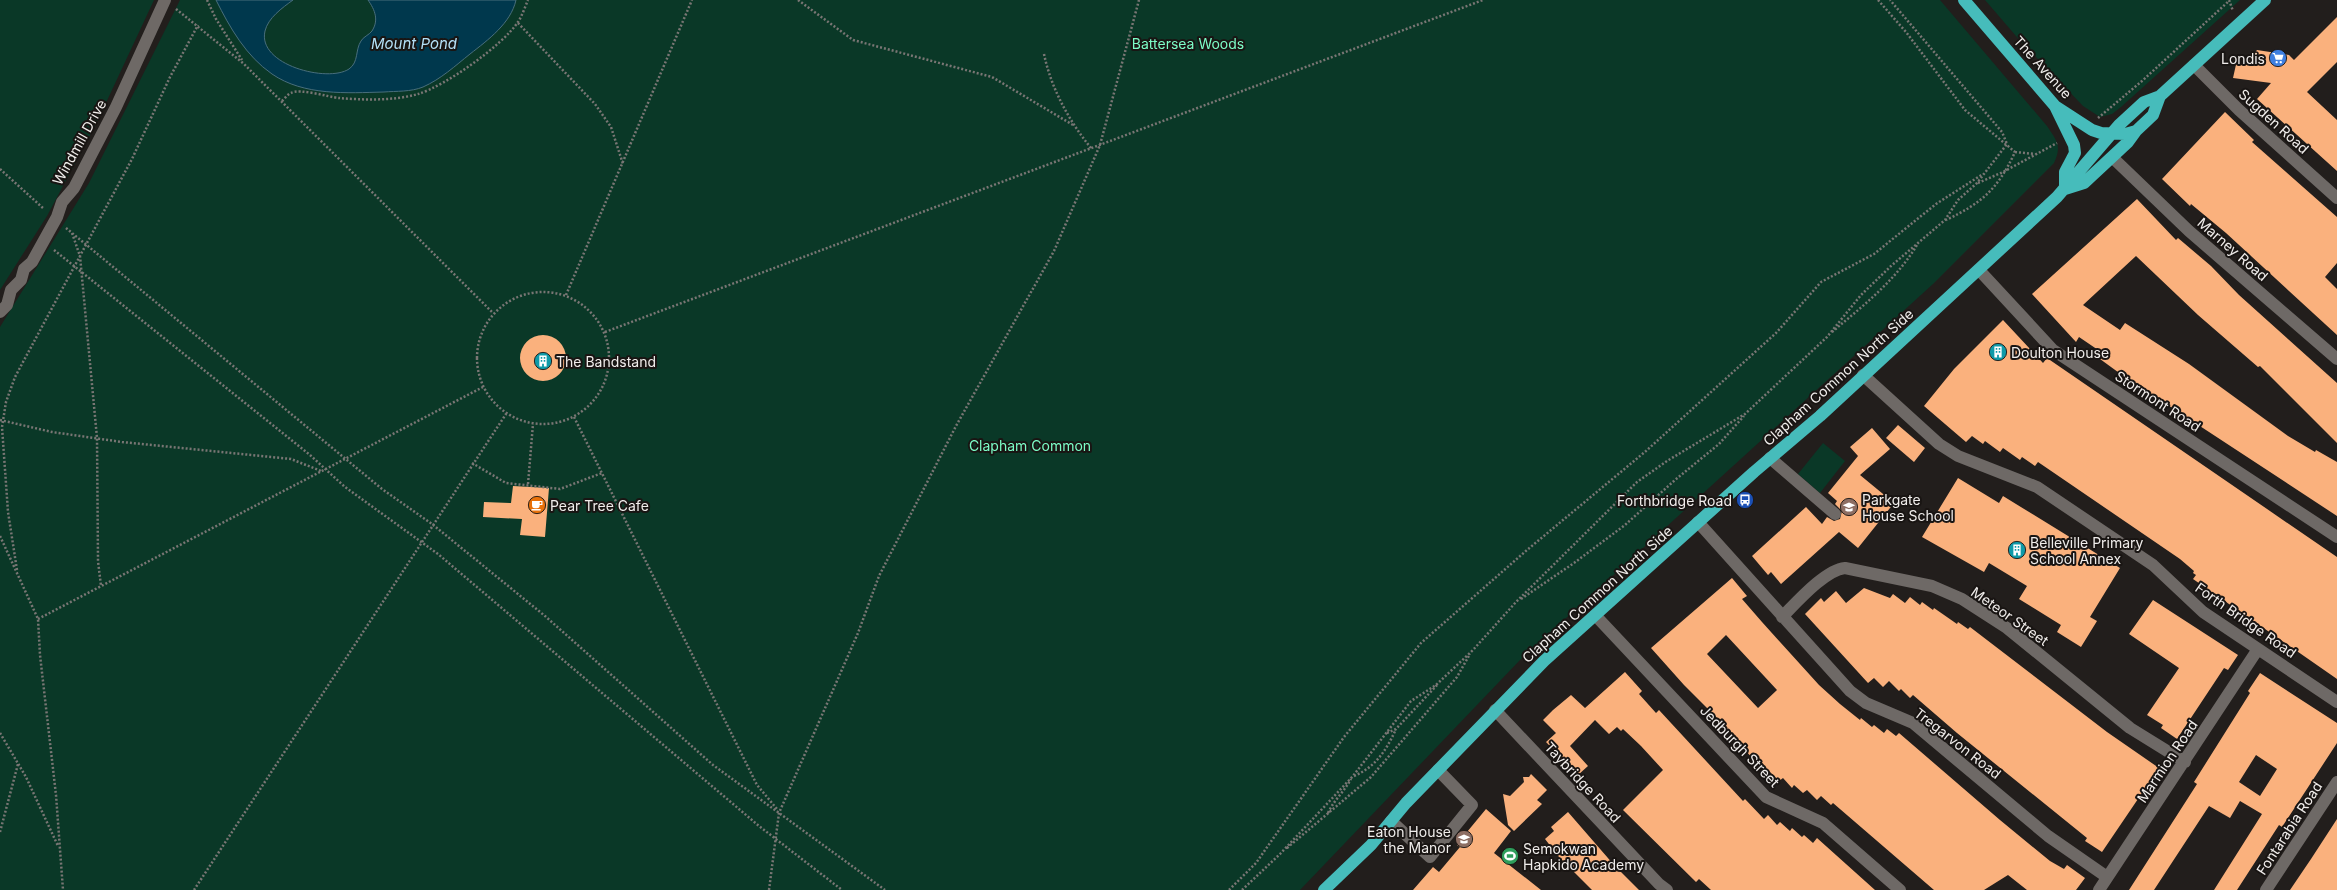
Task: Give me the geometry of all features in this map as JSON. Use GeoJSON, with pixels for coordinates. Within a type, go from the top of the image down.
{"type":"FeatureCollection","features":[{"type":"Feature","properties":{"kind":"highway","name":"The Avenue"},"geometry":{"type":"LineString","coordinates":[[1964,0],[2054,106],[2092,130],[2111,135],[2136,131]]}},
{"type":"Feature","properties":{"kind":"highway","name":"Clapham Common North Side"},"geometry":{"type":"LineString","coordinates":[[1324,890],[1371,845],[1391,821],[1438,770],[1460,750],[1495,710],[1595,615],[1770,458],[1820,416],[2065,189],[2084,183],[2113,158],[2136,131],[2153,115],[2160,96],[2265,0]]}},
{"type":"Feature","properties":{"kind":"highway"},"geometry":{"type":"LineString","coordinates":[[2065,189],[2111,135],[2144,102],[2160,96]]}},
{"type":"Feature","properties":{"kind":"highway"},"geometry":{"type":"LineString","coordinates":[[2054,106],[2074,145],[2075,153],[2065,172],[2065,189]]}},
{"type":"Feature","properties":{"kind":"street","name":"Windmill Drive"},"geometry":{"type":"LineString","coordinates":[[0,312],[7,305],[11,290],[21,280],[24,269],[32,262],[43,243],[56,220],[65,198],[74,188],[170,3]]}},
{"type":"Feature","properties":{"kind":"street","name":"Sugden Road"},"geometry":{"type":"LineString","coordinates":[[2194,65],[2239,110],[2337,198]]}},
{"type":"Feature","properties":{"kind":"street","name":"Marney Road"},"geometry":{"type":"LineString","coordinates":[[2113,158],[2189,231],[2337,359]]}},
{"type":"Feature","properties":{"kind":"street","name":"Stormont Road"},"geometry":{"type":"LineString","coordinates":[[1979,270],[2053,350],[2337,537]]}},
{"type":"Feature","properties":{"kind":"street","name":"Forth Bridge Road"},"geometry":{"type":"LineString","coordinates":[[1863,375],[1939,444],[1958,456],[2037,487],[2152,565],[2199,608],[2337,702]]}},
{"type":"Feature","properties":{"kind":"street"},"geometry":{"type":"LineString","coordinates":[[1770,458],[1834,514]]}},
{"type":"Feature","properties":{"kind":"street","name":"Tregarvon Road"},"geometry":{"type":"LineString","coordinates":[[1698,522],[1782,617],[1858,698],[1913,723],[2048,836],[2107,877]]}},
{"type":"Feature","properties":{"kind":"street","name":"Meteor Street"},"geometry":{"type":"LineString","coordinates":[[1782,617],[1820,581],[1838,569],[1845,568],[1932,586],[1987,614],[2130,728],[2184,762]]}},
{"type":"Feature","properties":{"kind":"street","name":"Jedburgh Street"},"geometry":{"type":"LineString","coordinates":[[1595,615],[1766,797],[1823,823],[1900,890]]}},
{"type":"Feature","properties":{"kind":"street","name":"Marmion Road"},"geometry":{"type":"LineString","coordinates":[[2099,890],[2258,649]]}},
{"type":"Feature","properties":{"kind":"street","name":"Taybridge Road"},"geometry":{"type":"LineString","coordinates":[[1495,710],[1659,884],[1668,890]]}},
{"type":"Feature","properties":{"kind":"street"},"geometry":{"type":"LineString","coordinates":[[1391,821],[1430,857],[1472,805],[1438,770]]}},
{"type":"Feature","properties":{"kind":"street","name":"Fontarabia Road"},"geometry":{"type":"LineString","coordinates":[[2266,890],[2337,782]]}},
{"type":"Feature","properties":{"kind":"path"},"geometry":{"type":"LineString","coordinates":[[207,0],[216,18],[244,64]]}},
{"type":"Feature","properties":{"kind":"path"},"geometry":{"type":"LineString","coordinates":[[282,101],[292,92],[339,98],[367,99],[399,98],[422,93],[451,80],[493,46],[518,22],[528,0]]}},
{"type":"Feature","properties":{"kind":"path"},"geometry":{"type":"LineString","coordinates":[[566,295],[692,0]]}},
{"type":"Feature","properties":{"kind":"path"},"geometry":{"type":"LineString","coordinates":[[798,0],[853,40],[992,76],[1073,125]]}},
{"type":"Feature","properties":{"kind":"path"},"geometry":{"type":"LineString","coordinates":[[769,890],[779,813],[858,633],[879,576],[956,426],[1054,251],[1100,145],[1139,0]]}},
{"type":"Feature","properties":{"kind":"path"},"geometry":{"type":"LineString","coordinates":[[605,332],[971,195],[1091,148],[1483,0]]}},
{"type":"Feature","properties":{"kind":"path"},"geometry":{"type":"LineString","coordinates":[[1878,0],[1906,32],[1965,110],[2016,152],[2036,154]]}},
{"type":"Feature","properties":{"kind":"path"},"geometry":{"type":"LineString","coordinates":[[1890,0],[2002,132],[2007,144]]}},
{"type":"Feature","properties":{"kind":"path"},"geometry":{"type":"LineString","coordinates":[[2098,116],[2142,81],[2230,0]]}},
{"type":"Feature","properties":{"kind":"path"},"geometry":{"type":"LineString","coordinates":[[170,3],[244,64],[493,312]]}},
{"type":"Feature","properties":{"kind":"path"},"geometry":{"type":"LineString","coordinates":[[518,22],[595,104],[611,127],[623,164]]}},
{"type":"Feature","properties":{"kind":"path"},"geometry":{"type":"LineString","coordinates":[[17,570],[8,512],[1,420],[15,377],[132,159],[170,77],[198,25]]}},
{"type":"Feature","properties":{"kind":"path"},"geometry":{"type":"LineString","coordinates":[[1044,54],[1047,71],[1073,125],[1091,148]]}},
{"type":"Feature","properties":{"kind":"path"},"geometry":{"type":"LineString","coordinates":[[1977,183],[2007,170],[2057,143]]}},
{"type":"Feature","properties":{"kind":"path"},"geometry":{"type":"LineString","coordinates":[[1945,220],[1958,200],[1977,183],[2007,144]]}},
{"type":"Feature","properties":{"kind":"path"},"geometry":{"type":"LineString","coordinates":[[1827,337],[1861,295],[1919,242],[1945,220],[1979,202],[2001,181],[2016,152]]}},
{"type":"Feature","properties":{"kind":"path"},"geometry":{"type":"LineString","coordinates":[[0,169],[56,220],[346,460],[382,489],[432,524],[545,616],[713,765],[885,890]]}},
{"type":"Feature","properties":{"kind":"path"},"geometry":{"type":"LineString","coordinates":[[1229,890],[1256,863],[1344,737],[1421,643],[1526,550],[1646,451],[1776,333],[1821,282],[1874,254],[1936,204],[1985,173]]}},
{"type":"Feature","properties":{"kind":"path"},"geometry":{"type":"LineString","coordinates":[[72,233],[80,256],[80,270],[97,438],[98,561],[101,586]]}},
{"type":"Feature","properties":{"kind":"path"},"geometry":{"type":"LineString","coordinates":[[1516,602],[1579,560],[1625,525],[1675,480],[1720,444],[1745,414],[1827,337],[1886,285],[1908,261],[1919,242]]}},
{"type":"Feature","properties":{"kind":"path"},"geometry":{"type":"LineString","coordinates":[[43,243],[80,270],[310,455],[326,471],[422,541],[759,826],[776,838],[788,850],[842,890]]}},
{"type":"Feature","properties":{"kind":"path"},"geometry":{"type":"LineString","coordinates":[[546,291],[566,295],[584,305],[598,321],[605,332],[610,360],[606,380],[594,400],[574,417],[556,423],[533,424],[506,414],[493,403],[483,387],[476,361],[479,338],[493,312],[506,302],[525,294],[546,291]]}},
{"type":"Feature","properties":{"kind":"path"},"geometry":{"type":"LineString","coordinates":[[1,420],[52,432],[291,459],[321,471],[326,471],[415,421],[483,387]]}},
{"type":"Feature","properties":{"kind":"path"},"geometry":{"type":"LineString","coordinates":[[194,890],[432,524],[506,414]]}},
{"type":"Feature","properties":{"kind":"path"},"geometry":{"type":"LineString","coordinates":[[1327,815],[1332,804],[1344,792],[1353,776],[1366,772],[1385,752],[1396,729],[1429,696],[1444,678],[1473,650],[1516,602],[1637,482],[1666,461],[1745,414]]}},
{"type":"Feature","properties":{"kind":"path"},"geometry":{"type":"LineString","coordinates":[[574,417],[758,785],[779,813]]}},
{"type":"Feature","properties":{"kind":"path"},"geometry":{"type":"LineString","coordinates":[[528,484],[533,424]]}},
{"type":"Feature","properties":{"kind":"path"},"geometry":{"type":"LineString","coordinates":[[472,463],[506,483],[528,484],[560,489],[602,473]]}},
{"type":"Feature","properties":{"kind":"path"},"geometry":{"type":"LineString","coordinates":[[38,619],[321,471]]}},
{"type":"Feature","properties":{"kind":"path"},"geometry":{"type":"LineString","coordinates":[[0,536],[17,570],[38,619],[40,655],[56,795],[63,890]]}},
{"type":"Feature","properties":{"kind":"path"},"geometry":{"type":"LineString","coordinates":[[1280,854],[1371,777],[1457,677],[1473,650]]}},
{"type":"Feature","properties":{"kind":"path"},"geometry":{"type":"LineString","coordinates":[[1242,890],[1280,854],[1353,776],[1411,701],[1444,678]]}},
{"type":"Feature","properties":{"kind":"path"},"geometry":{"type":"LineString","coordinates":[[1386,733],[1396,729]]}},
{"type":"Feature","properties":{"kind":"path"},"geometry":{"type":"LineString","coordinates":[[0,733],[18,763],[59,848]]}},
{"type":"Feature","properties":{"kind":"path"},"geometry":{"type":"LineString","coordinates":[[0,832],[18,763]]}},
{"type":"Feature","properties":{"kind":"green space"},"geometry":{"type":"Polygon","coordinates":[[[0,0],[154,0],[97,122],[47,216],[0,290],[0,0]]]}},
{"type":"Feature","properties":{"kind":"green space","name":"Clapham Common"},"geometry":{"type":"Polygon","coordinates":[[[180,0],[1940,0],[2047,126],[2056,140],[2058,152],[2054,163],[1933,284],[1520,660],[1300,890],[0,890],[0,327],[89,183],[180,0]]]}},
{"type":"Feature","properties":{"kind":"green space"},"geometry":{"type":"Polygon","coordinates":[[[1985,0],[2240,0],[2121,107],[2112,114],[2100,117],[2083,106],[2016,36],[1985,0]]]}},
{"type":"Feature","properties":{"kind":"green space"},"geometry":{"type":"Polygon","coordinates":[[[1823,443],[1845,461],[1820,493],[1798,474],[1823,443]]]}},
{"type":"Feature","properties":{"kind":"water","name":"Mount Pond"},"geometry":{"type":"Polygon","coordinates":[[[216,0],[293,0],[284,6],[269,22],[265,31],[265,43],[272,53],[283,62],[296,68],[326,74],[339,73],[349,69],[354,63],[359,44],[363,38],[372,31],[376,19],[373,8],[368,0],[516,0],[509,16],[498,30],[453,68],[430,84],[409,91],[341,93],[312,90],[284,81],[272,74],[254,59],[240,41],[216,0]]]}},
{"type":"Feature","properties":{"kind":"building"},"geometry":{"type":"Polygon","coordinates":[[[2337,17],[2337,62],[2307,92],[2337,120],[2337,171],[2257,99],[2271,83],[2233,78],[2237,60],[2248,62],[2257,50],[2289,55],[2294,60],[2337,17]]]}},
{"type":"Feature","properties":{"kind":"building"},"geometry":{"type":"Polygon","coordinates":[[[2225,112],[2254,140],[2252,142],[2337,217],[2337,263],[2325,277],[2337,289],[2337,335],[2226,233],[2191,204],[2190,206],[2162,179],[2225,112]]]}},
{"type":"Feature","properties":{"kind":"building"},"geometry":{"type":"Polygon","coordinates":[[[2137,199],[2176,240],[2178,238],[2211,266],[2239,295],[2337,383],[2337,443],[2260,366],[2258,367],[2198,315],[2136,256],[2083,305],[2120,330],[2125,323],[2189,364],[2288,436],[2315,452],[2316,450],[2337,462],[2337,516],[2122,375],[2100,359],[2104,354],[2079,337],[2076,342],[2032,294],[2137,199]]]}},
{"type":"Feature","properties":{"kind":"building"},"geometry":{"type":"Polygon","coordinates":[[[2003,320],[2043,363],[2047,358],[2337,557],[2337,679],[2193,579],[2196,575],[2193,573],[2194,571],[2180,559],[2038,462],[2035,466],[2022,457],[2020,460],[2003,448],[2000,452],[1985,441],[1983,444],[1972,436],[1966,442],[1924,406],[1954,369],[2003,320]]]}},
{"type":"Feature","properties":{"kind":"building","name":"The Bandstand"},"geometry":{"type":"Polygon","coordinates":[[[538,335],[548,335],[556,339],[562,345],[566,353],[566,363],[562,371],[556,377],[548,381],[538,381],[530,377],[524,371],[520,363],[520,353],[524,345],[530,339],[538,335]]]}},
{"type":"Feature","properties":{"kind":"building"},"geometry":{"type":"Polygon","coordinates":[[[1898,425],[1925,448],[1914,462],[1886,438],[1898,425]]]}},
{"type":"Feature","properties":{"kind":"building"},"geometry":{"type":"Polygon","coordinates":[[[1872,428],[1890,449],[1860,475],[1894,503],[1858,548],[1839,532],[1781,584],[1771,572],[1768,575],[1752,556],[1806,507],[1822,524],[1827,517],[1834,521],[1840,519],[1842,511],[1835,504],[1837,501],[1828,493],[1858,456],[1850,447],[1872,428]]]}},
{"type":"Feature","properties":{"kind":"building","name":"Belleville Primary School Annex"},"geometry":{"type":"Polygon","coordinates":[[[1958,478],[1999,503],[2003,496],[2120,568],[2090,617],[2097,621],[2081,647],[2057,632],[2061,625],[2019,599],[2027,586],[1989,563],[1984,572],[1922,537],[1958,478]]]}},
{"type":"Feature","properties":{"kind":"building"},"geometry":{"type":"Polygon","coordinates":[[[513,486],[549,488],[545,537],[520,535],[522,519],[483,517],[484,502],[511,503],[513,486]]]}},
{"type":"Feature","properties":{"kind":"building"},"geometry":{"type":"Polygon","coordinates":[[[1732,578],[1747,596],[1742,599],[1819,685],[1840,704],[1860,720],[1861,718],[1872,727],[1874,725],[1884,733],[1887,729],[1896,736],[1899,733],[2050,861],[2064,869],[2067,865],[2085,878],[2076,890],[2027,890],[2008,875],[1984,890],[1934,890],[1833,803],[1831,805],[1821,796],[1817,800],[1807,790],[1803,793],[1794,785],[1792,788],[1783,778],[1779,781],[1770,772],[1767,774],[1722,725],[1723,724],[1684,685],[1651,648],[1732,578]],[[1726,635],[1707,654],[1758,708],[1777,690],[1726,635]]]}},
{"type":"Feature","properties":{"kind":"building"},"geometry":{"type":"Polygon","coordinates":[[[1864,588],[1890,598],[1893,594],[1905,603],[1910,597],[1920,605],[1922,602],[1933,610],[1934,608],[1957,624],[1958,622],[1968,629],[1970,627],[2107,732],[2159,768],[2102,852],[2085,841],[2087,838],[1957,733],[1913,695],[1910,698],[1901,689],[1899,691],[1889,681],[1883,687],[1874,678],[1868,683],[1805,614],[1821,598],[1824,602],[1836,591],[1846,603],[1864,588]]]}},
{"type":"Feature","properties":{"kind":"building"},"geometry":{"type":"Polygon","coordinates":[[[2153,600],[2238,655],[2228,670],[2224,668],[2177,739],[2161,728],[2163,725],[2147,715],[2179,668],[2129,634],[2153,600]]]}},
{"type":"Feature","properties":{"kind":"building"},"geometry":{"type":"Polygon","coordinates":[[[1625,672],[1642,691],[1639,694],[1656,713],[1659,710],[1743,801],[1745,799],[1764,819],[1768,815],[1777,825],[1780,822],[1790,831],[1792,828],[1802,837],[1804,835],[1813,843],[1817,838],[1875,890],[1711,890],[1699,879],[1696,882],[1623,810],[1663,770],[1623,729],[1621,731],[1617,727],[1609,734],[1595,720],[1570,746],[1588,766],[1578,775],[1546,742],[1556,733],[1543,720],[1553,710],[1571,695],[1585,708],[1625,672]]]}},
{"type":"Feature","properties":{"kind":"building"},"geometry":{"type":"Polygon","coordinates":[[[2260,673],[2337,723],[2337,743],[2282,827],[2279,825],[2237,890],[2214,890],[2262,814],[2240,801],[2230,818],[2209,806],[2154,890],[2129,890],[2197,784],[2194,782],[2250,693],[2248,691],[2260,673]],[[2256,755],[2239,782],[2260,796],[2277,769],[2256,755]]]}},
{"type":"Feature","properties":{"kind":"building"},"geometry":{"type":"Polygon","coordinates":[[[1531,774],[1547,790],[1537,800],[1542,804],[1514,831],[1508,825],[1503,794],[1510,796],[1524,782],[1523,777],[1529,777],[1531,774]]]}},
{"type":"Feature","properties":{"kind":"building"},"geometry":{"type":"Polygon","coordinates":[[[1486,809],[1511,831],[1494,853],[1541,890],[1413,890],[1433,867],[1439,872],[1460,847],[1457,845],[1486,809]]]}},
{"type":"Feature","properties":{"kind":"building"},"geometry":{"type":"Polygon","coordinates":[[[1568,812],[1614,865],[1639,890],[1592,890],[1559,857],[1545,839],[1554,831],[1551,827],[1568,812]]]}},
{"type":"Feature","properties":{"kind":"building"},"geometry":{"type":"Polygon","coordinates":[[[2337,819],[2337,890],[2290,890],[2311,859],[2337,819]]]}},
{"type":"Feature","properties":{"kind":"place","name":"Londis"},"geometry":{"type":"Point","coordinates":[2278,58]}},
{"type":"Feature","properties":{"kind":"place","name":"Doulton House"},"geometry":{"type":"Point","coordinates":[1998,352]}},
{"type":"Feature","properties":{"kind":"place","name":"The Bandstand"},"geometry":{"type":"Point","coordinates":[543,361]}},
{"type":"Feature","properties":{"kind":"place","name":"Forthbridge Road"},"geometry":{"type":"Point","coordinates":[1745,500]}},
{"type":"Feature","properties":{"kind":"place","name":"Pear Tree Cafe"},"geometry":{"type":"Point","coordinates":[537,505]}},
{"type":"Feature","properties":{"kind":"place","name":"Parkgate House School"},"geometry":{"type":"Point","coordinates":[1849,507]}},
{"type":"Feature","properties":{"kind":"place","name":"Belleville Primary School Annex"},"geometry":{"type":"Point","coordinates":[2017,550]}},
{"type":"Feature","properties":{"kind":"place","name":"Eaton House the Manor"},"geometry":{"type":"Point","coordinates":[1464,839]}},
{"type":"Feature","properties":{"kind":"place","name":"Semokwan Hapkido Academy"},"geometry":{"type":"Point","coordinates":[1510,856]}},
{"type":"Feature","properties":{"kind":"park label","name":"Battersea Woods"},"geometry":{"type":"Point","coordinates":[1188,43]}}]}
